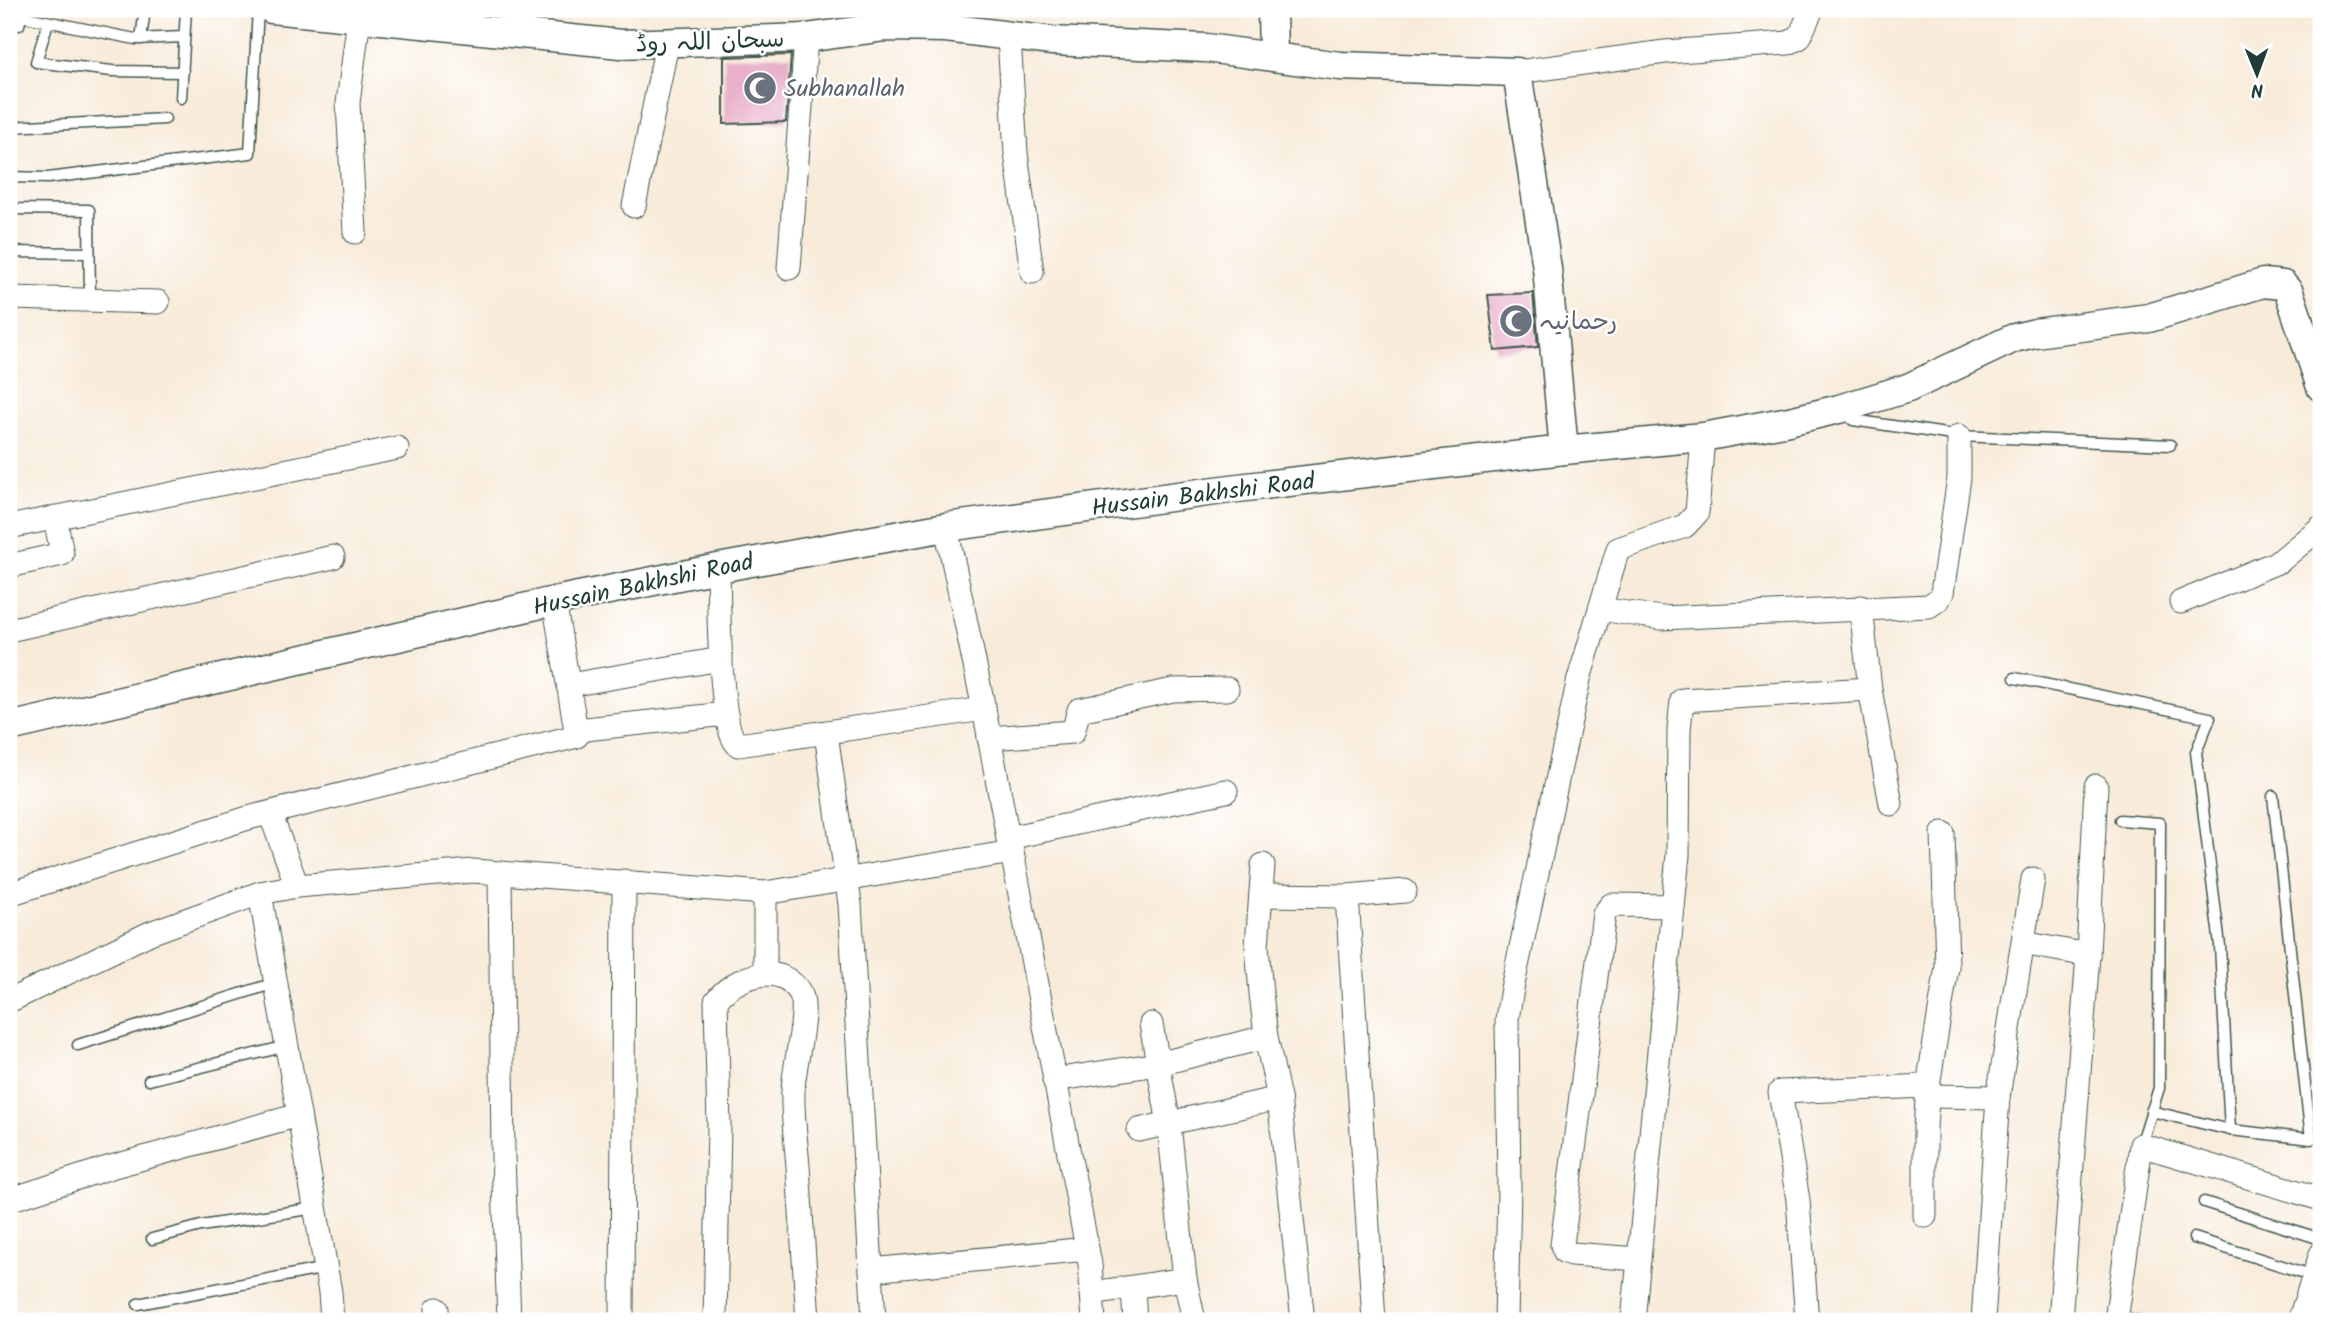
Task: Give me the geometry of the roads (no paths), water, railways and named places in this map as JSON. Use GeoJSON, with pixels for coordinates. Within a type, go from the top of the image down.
{"type":"FeatureCollection","features":[{"type":"Feature","properties":{"kind":"street","name":"سبحان اللہ روڈ"},"geometry":{"type":"LineString","coordinates":[[271,9],[359,18],[449,22],[621,44],[806,38],[885,27],[907,18],[946,28],[1009,37],[1206,48],[1340,66],[1517,72]]}},
{"type":"Feature","properties":{"kind":"street"},"geometry":{"type":"LineString","coordinates":[[1272,9],[1273,57]]}},
{"type":"Feature","properties":{"kind":"street"},"geometry":{"type":"LineString","coordinates":[[1564,450],[1547,268],[1517,72],[1665,52],[1788,43],[1799,38],[1812,9]]}},
{"type":"Feature","properties":{"kind":"street"},"geometry":{"type":"LineString","coordinates":[[355,232],[348,103],[359,18]]}},
{"type":"Feature","properties":{"kind":"street"},"geometry":{"type":"LineString","coordinates":[[1009,37],[1016,153],[1032,272]]}},
{"type":"Feature","properties":{"kind":"street"},"geometry":{"type":"LineString","coordinates":[[789,268],[806,38]]}},
{"type":"Feature","properties":{"kind":"street"},"geometry":{"type":"LineString","coordinates":[[634,206],[667,44]]}},
{"type":"Feature","properties":{"kind":"street","name":"Hussain Bakhshi Road"},"geometry":{"type":"LineString","coordinates":[[9,727],[554,601],[946,527],[1238,488],[1564,450],[1703,437],[1789,421],[1908,388],[2014,338],[2149,318],[2263,283],[2283,285],[2289,292],[2321,387]]}},
{"type":"Feature","properties":{"kind":"street"},"geometry":{"type":"LineString","coordinates":[[9,298],[158,302]]}},
{"type":"Feature","properties":{"kind":"street"},"geometry":{"type":"LineString","coordinates":[[1600,609],[1661,618],[1929,606],[1939,599],[1959,478],[1959,436]]}},
{"type":"Feature","properties":{"kind":"street"},"geometry":{"type":"LineString","coordinates":[[1506,1321],[1509,1009],[1579,679],[1618,549],[1685,526],[1697,513],[1703,437]]}},
{"type":"Feature","properties":{"kind":"street"},"geometry":{"type":"LineString","coordinates":[[9,527],[397,447]]}},
{"type":"Feature","properties":{"kind":"street"},"geometry":{"type":"LineString","coordinates":[[9,566],[62,554],[55,517]]}},
{"type":"Feature","properties":{"kind":"street"},"geometry":{"type":"LineString","coordinates":[[946,527],[984,709],[1087,1249],[1094,1321]]}},
{"type":"Feature","properties":{"kind":"street"},"geometry":{"type":"LineString","coordinates":[[2181,602],[2280,561],[2321,527]]}},
{"type":"Feature","properties":{"kind":"street"},"geometry":{"type":"LineString","coordinates":[[9,630],[333,557]]}},
{"type":"Feature","properties":{"kind":"street"},"geometry":{"type":"LineString","coordinates":[[718,568],[726,714],[731,739],[742,746],[984,709]]}},
{"type":"Feature","properties":{"kind":"street"},"geometry":{"type":"LineString","coordinates":[[9,894],[270,813],[577,736],[554,601]]}},
{"type":"Feature","properties":{"kind":"street"},"geometry":{"type":"LineString","coordinates":[[1860,607],[1870,690],[1891,804]]}},
{"type":"Feature","properties":{"kind":"street"},"geometry":{"type":"LineString","coordinates":[[569,685],[721,659]]}},
{"type":"Feature","properties":{"kind":"street"},"geometry":{"type":"LineString","coordinates":[[989,738],[1073,732],[1079,710],[1173,690],[1227,690]]}},
{"type":"Feature","properties":{"kind":"street"},"geometry":{"type":"LineString","coordinates":[[1633,1321],[1678,855],[1679,730],[1682,700],[1870,690]]}},
{"type":"Feature","properties":{"kind":"street"},"geometry":{"type":"LineString","coordinates":[[576,730],[726,714]]}},
{"type":"Feature","properties":{"kind":"street"},"geometry":{"type":"LineString","coordinates":[[826,733],[847,880],[874,1321]]}},
{"type":"Feature","properties":{"kind":"street"},"geometry":{"type":"LineString","coordinates":[[2060,1321],[2088,955],[2096,786]]}},
{"type":"Feature","properties":{"kind":"street"},"geometry":{"type":"LineString","coordinates":[[9,1002],[150,933],[260,893],[298,886],[473,871],[765,893],[847,880],[1010,845],[1226,791]]}},
{"type":"Feature","properties":{"kind":"street"},"geometry":{"type":"LineString","coordinates":[[270,813],[298,886]]}},
{"type":"Feature","properties":{"kind":"street"},"geometry":{"type":"LineString","coordinates":[[1925,1216],[1925,1128],[1928,1091],[1947,967],[1944,834]]}},
{"type":"Feature","properties":{"kind":"street"},"geometry":{"type":"LineString","coordinates":[[1263,865],[1257,946],[1266,1037],[1279,1098],[1303,1321]]}},
{"type":"Feature","properties":{"kind":"street"},"geometry":{"type":"LineString","coordinates":[[500,873],[503,1157],[509,1321]]}},
{"type":"Feature","properties":{"kind":"street"},"geometry":{"type":"LineString","coordinates":[[1983,1321],[1998,1097],[2033,879]]}},
{"type":"Feature","properties":{"kind":"street"},"geometry":{"type":"LineString","coordinates":[[622,1321],[624,881]]}},
{"type":"Feature","properties":{"kind":"street"},"geometry":{"type":"LineString","coordinates":[[1261,895],[1348,896],[1405,891]]}},
{"type":"Feature","properties":{"kind":"street"},"geometry":{"type":"LineString","coordinates":[[260,893],[326,1268],[332,1321]]}},
{"type":"Feature","properties":{"kind":"street"},"geometry":{"type":"LineString","coordinates":[[765,893],[765,973]]}},
{"type":"Feature","properties":{"kind":"street"},"geometry":{"type":"LineString","coordinates":[[1348,896],[1374,1321]]}},
{"type":"Feature","properties":{"kind":"street"},"geometry":{"type":"LineString","coordinates":[[1639,1259],[1571,1254],[1565,1252],[1562,1245],[1604,914],[1611,905],[1673,906]]}},
{"type":"Feature","properties":{"kind":"street"},"geometry":{"type":"LineString","coordinates":[[2023,943],[2088,955]]}},
{"type":"Feature","properties":{"kind":"street"},"geometry":{"type":"LineString","coordinates":[[715,1321],[719,1127],[716,1002],[724,990],[739,980],[765,973],[788,981],[802,996],[803,1014],[793,1090],[808,1321]]}},
{"type":"Feature","properties":{"kind":"street"},"geometry":{"type":"LineString","coordinates":[[1151,1024],[1169,1124],[1185,1279],[1194,1321]]}},
{"type":"Feature","properties":{"kind":"street"},"geometry":{"type":"LineString","coordinates":[[1054,1080],[1158,1064],[1266,1037]]}},
{"type":"Feature","properties":{"kind":"street"},"geometry":{"type":"LineString","coordinates":[[1807,1321],[1798,1200],[1780,1092],[1928,1091],[1998,1097]]}},
{"type":"Feature","properties":{"kind":"street"},"geometry":{"type":"LineString","coordinates":[[1139,1130],[1279,1098]]}},
{"type":"Feature","properties":{"kind":"street"},"geometry":{"type":"LineString","coordinates":[[9,1200],[111,1167],[299,1115]]}},
{"type":"Feature","properties":{"kind":"street"},"geometry":{"type":"LineString","coordinates":[[2116,1318],[2141,1145],[2321,1199]]}},
{"type":"Feature","properties":{"kind":"street"},"geometry":{"type":"LineString","coordinates":[[871,1270],[1087,1249]]}},
{"type":"Feature","properties":{"kind":"street"},"geometry":{"type":"LineString","coordinates":[[2299,1321],[2318,1265]]}},
{"type":"Feature","properties":{"kind":"street"},"geometry":{"type":"LineString","coordinates":[[1092,1293],[1185,1279]]}},
{"type":"Feature","properties":{"kind":"street"},"geometry":{"type":"LineString","coordinates":[[1133,1288],[1135,1321]]}},
{"type":"Feature","properties":{"kind":"lane"},"geometry":{"type":"LineString","coordinates":[[141,39],[145,9]]}},
{"type":"Feature","properties":{"kind":"lane"},"geometry":{"type":"LineString","coordinates":[[181,98],[186,9]]}},
{"type":"Feature","properties":{"kind":"lane"},"geometry":{"type":"LineString","coordinates":[[9,177],[48,178],[250,153],[258,9]]}},
{"type":"Feature","properties":{"kind":"lane"},"geometry":{"type":"LineString","coordinates":[[9,23],[19,24],[22,13],[48,22],[141,39],[184,37]]}},
{"type":"Feature","properties":{"kind":"lane"},"geometry":{"type":"LineString","coordinates":[[48,22],[36,62],[112,71],[183,72]]}},
{"type":"Feature","properties":{"kind":"lane"},"geometry":{"type":"LineString","coordinates":[[9,127],[166,119]]}},
{"type":"Feature","properties":{"kind":"lane"},"geometry":{"type":"LineString","coordinates":[[9,209],[89,210],[90,300]]}},
{"type":"Feature","properties":{"kind":"lane"},"geometry":{"type":"LineString","coordinates":[[9,252],[89,253]]}},
{"type":"Feature","properties":{"kind":"lane"},"geometry":{"type":"LineString","coordinates":[[1839,409],[1853,420],[1959,436],[2170,445]]}},
{"type":"Feature","properties":{"kind":"lane"},"geometry":{"type":"LineString","coordinates":[[2015,678],[2210,718],[2196,752],[2220,946],[2230,1129]]}},
{"type":"Feature","properties":{"kind":"lane"},"geometry":{"type":"LineString","coordinates":[[2151,1111],[2230,1129],[2311,1139],[2273,796]]}},
{"type":"Feature","properties":{"kind":"lane"},"geometry":{"type":"LineString","coordinates":[[2120,820],[2160,823],[2159,1088],[2141,1145]]}},
{"type":"Feature","properties":{"kind":"lane"},"geometry":{"type":"LineString","coordinates":[[78,1045],[275,983]]}},
{"type":"Feature","properties":{"kind":"lane"},"geometry":{"type":"LineString","coordinates":[[149,1080],[286,1046]]}},
{"type":"Feature","properties":{"kind":"lane"},"geometry":{"type":"LineString","coordinates":[[2204,1202],[2321,1238]]}},
{"type":"Feature","properties":{"kind":"lane"},"geometry":{"type":"LineString","coordinates":[[152,1239],[201,1226],[315,1208]]}},
{"type":"Feature","properties":{"kind":"lane"},"geometry":{"type":"LineString","coordinates":[[2194,1238],[2318,1265]]}},
{"type":"Feature","properties":{"kind":"lane"},"geometry":{"type":"LineString","coordinates":[[138,1304],[326,1268]]}},
{"type":"Feature","properties":{"kind":"lane"},"geometry":{"type":"LineString","coordinates":[[2116,1318],[2142,1321]]}},
{"type":"Feature","properties":{"kind":"place","name":"Subhanallah"},"geometry":{"type":"Point","coordinates":[760,88]}},
{"type":"Feature","properties":{"kind":"place","name":"رحمانیہ"},"geometry":{"type":"Point","coordinates":[1516,321]}}]}
